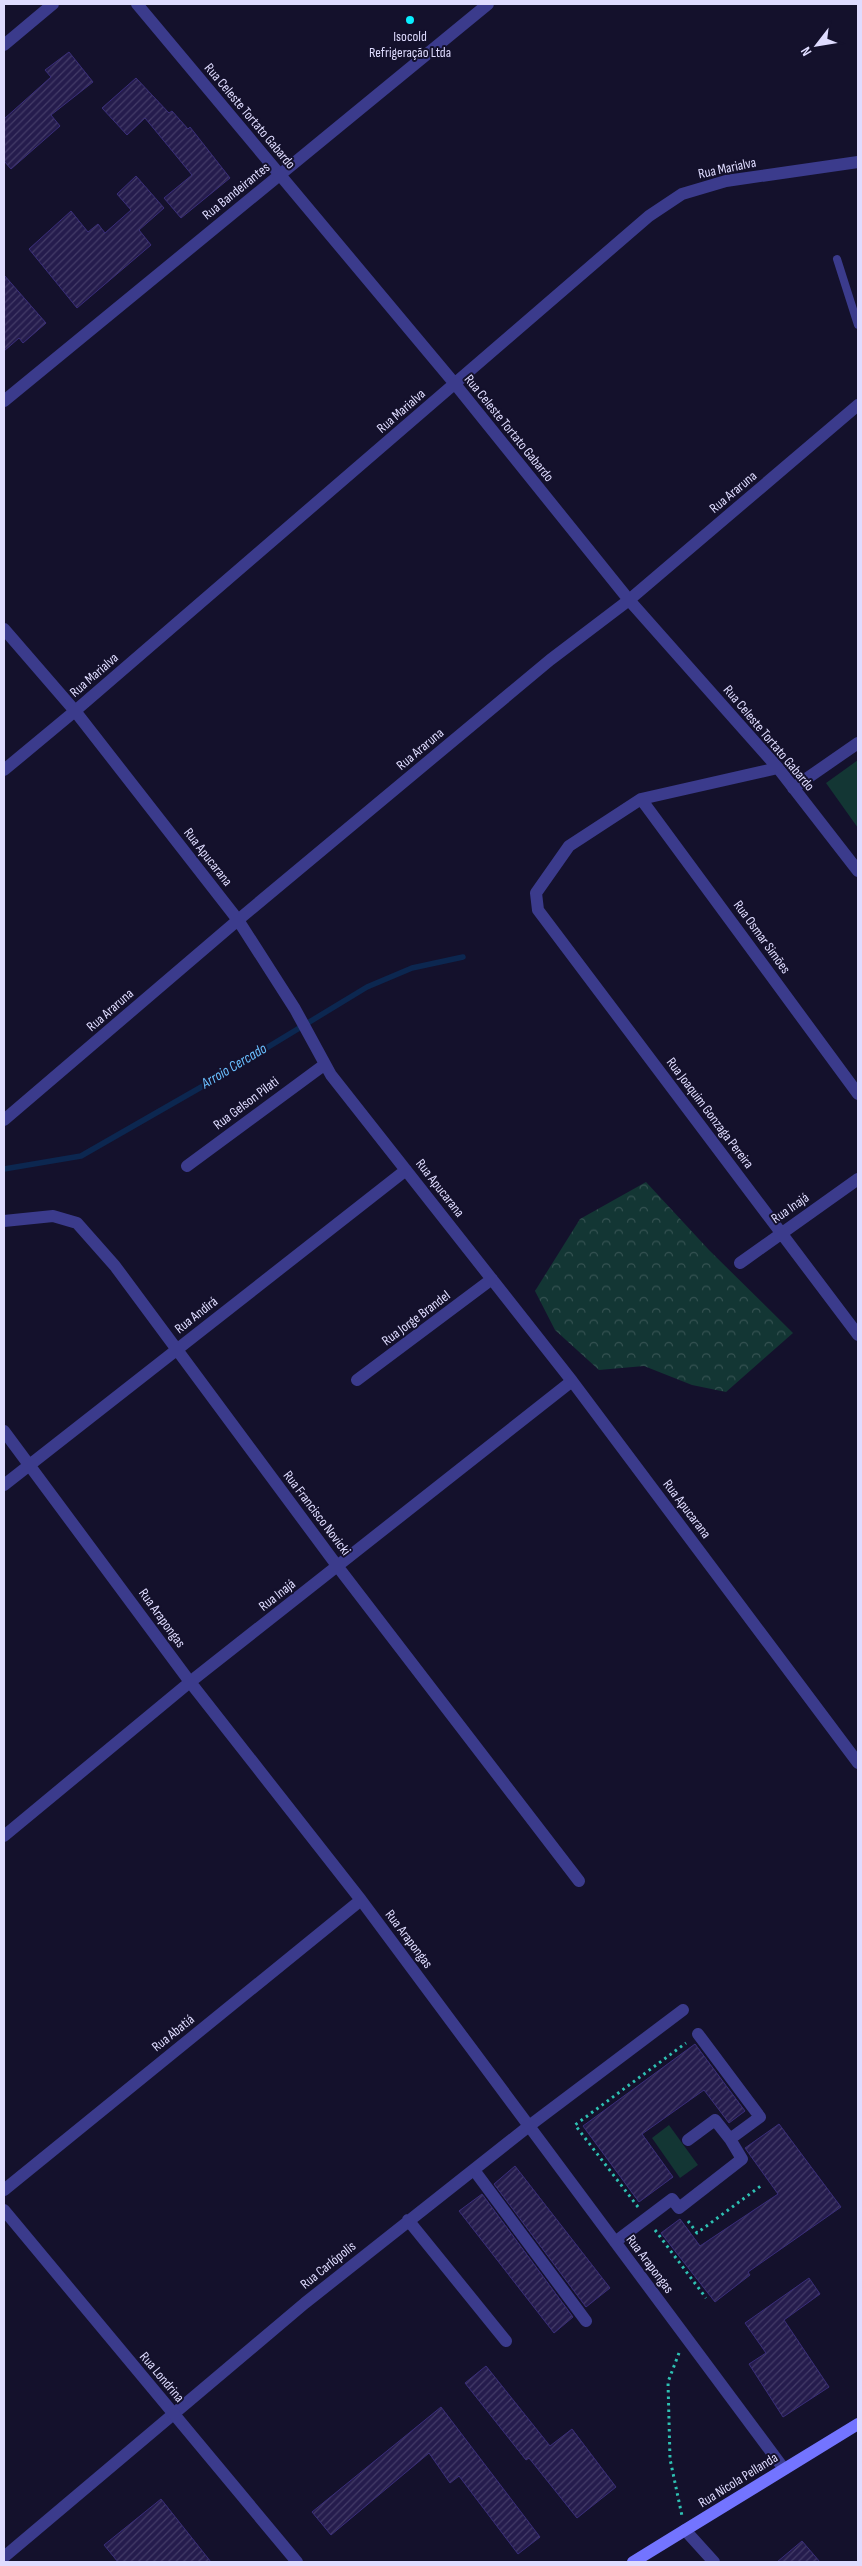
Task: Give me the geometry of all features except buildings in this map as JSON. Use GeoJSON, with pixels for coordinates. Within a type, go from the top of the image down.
{"type":"FeatureCollection","features":[{"type":"Feature","properties":{"kind":"main road","name":"Rua Nicola Pellanda"},"geometry":{"type":"LineString","coordinates":[[633,2562],[858,2424]]}},
{"type":"Feature","properties":{"kind":"street"},"geometry":{"type":"LineString","coordinates":[[4,45],[54,4]]}},
{"type":"Feature","properties":{"kind":"street","name":"Rua Celeste Tortato Gabardo"},"geometry":{"type":"LineString","coordinates":[[136,4],[455,384],[629,600],[778,768],[858,871]]}},
{"type":"Feature","properties":{"kind":"street","name":"Rua Bandeirantes"},"geometry":{"type":"LineString","coordinates":[[4,401],[488,4]]}},
{"type":"Feature","properties":{"kind":"street","name":"Rua Marialva"},"geometry":{"type":"LineString","coordinates":[[4,770],[75,711],[649,216],[682,194],[726,181],[858,162]]}},
{"type":"Feature","properties":{"kind":"street","name":"Rua Araruna"},"geometry":{"type":"LineString","coordinates":[[4,1120],[238,920],[550,660],[629,600],[858,405]]}},
{"type":"Feature","properties":{"kind":"street","name":"Rua Apucarana"},"geometry":{"type":"LineString","coordinates":[[4,630],[75,711],[238,920],[295,1008],[324,1065],[572,1381],[858,1762]]}},
{"type":"Feature","properties":{"kind":"street"},"geometry":{"type":"LineString","coordinates":[[793,788],[858,743]]}},
{"type":"Feature","properties":{"kind":"street"},"geometry":{"type":"LineString","coordinates":[[641,799],[778,768]]}},
{"type":"Feature","properties":{"kind":"street","name":"Rua Joaquim Gonzaga Pereira"},"geometry":{"type":"LineString","coordinates":[[641,799],[569,846],[536,893],[538,910],[858,1335]]}},
{"type":"Feature","properties":{"kind":"street","name":"Rua Osmar Simões"},"geometry":{"type":"LineString","coordinates":[[641,799],[858,1094]]}},
{"type":"Feature","properties":{"kind":"street","name":"Rua Gelson Pilati"},"geometry":{"type":"LineString","coordinates":[[187,1166],[324,1065]]}},
{"type":"Feature","properties":{"kind":"street","name":"Rua Andirá"},"geometry":{"type":"LineString","coordinates":[[4,1485],[406,1170]]}},
{"type":"Feature","properties":{"kind":"street","name":"Rua Inajá"},"geometry":{"type":"LineString","coordinates":[[740,1263],[858,1179]]}},
{"type":"Feature","properties":{"kind":"street","name":"Rua Francisco Novicki"},"geometry":{"type":"LineString","coordinates":[[4,1220],[53,1216],[77,1223],[114,1266],[338,1567],[579,1881]]}},
{"type":"Feature","properties":{"kind":"street","name":"Rua Jorge Brandel"},"geometry":{"type":"LineString","coordinates":[[357,1380],[492,1280]]}},
{"type":"Feature","properties":{"kind":"street","name":"Rua Inajá"},"geometry":{"type":"LineString","coordinates":[[4,1836],[190,1682],[572,1381]]}},
{"type":"Feature","properties":{"kind":"street","name":"Rua Arapongas"},"geometry":{"type":"LineString","coordinates":[[4,1431],[30,1463],[190,1682],[361,1900],[784,2469]]}},
{"type":"Feature","properties":{"kind":"street","name":"Rua Abatiá"},"geometry":{"type":"LineString","coordinates":[[4,2190],[361,1900]]}},
{"type":"Feature","properties":{"kind":"street","name":"Rua Carlópolis"},"geometry":{"type":"LineString","coordinates":[[4,2557],[172,2414],[408,2220],[529,2126],[684,2010]]}},
{"type":"Feature","properties":{"kind":"street"},"geometry":{"type":"LineString","coordinates":[[698,2034],[760,2117],[730,2139]]}},
{"type":"Feature","properties":{"kind":"street"},"geometry":{"type":"LineString","coordinates":[[615,2242],[672,2199],[679,2208],[742,2159],[730,2139],[715,2120],[688,2140]]}},
{"type":"Feature","properties":{"kind":"street"},"geometry":{"type":"LineString","coordinates":[[474,2170],[586,2321]]}},
{"type":"Feature","properties":{"kind":"street","name":"Rua Londrina"},"geometry":{"type":"LineString","coordinates":[[4,2210],[297,2562]]}},
{"type":"Feature","properties":{"kind":"street"},"geometry":{"type":"LineString","coordinates":[[408,2220],[506,2341]]}},
{"type":"Feature","properties":{"kind":"street"},"geometry":{"type":"LineString","coordinates":[[685,2530],[714,2562]]}},
{"type":"Feature","properties":{"kind":"lane"},"geometry":{"type":"LineString","coordinates":[[837,259],[858,325]]}},
{"type":"Feature","properties":{"kind":"path"},"geometry":{"type":"LineString","coordinates":[[698,2034],[575,2125],[706,2298]]}},
{"type":"Feature","properties":{"kind":"path"},"geometry":{"type":"LineString","coordinates":[[679,2208],[697,2233],[762,2185]]}},
{"type":"Feature","properties":{"kind":"path"},"geometry":{"type":"LineString","coordinates":[[685,2336],[668,2382],[670,2459],[685,2530]]}},
{"type":"Feature","properties":{"kind":"green space"},"geometry":{"type":"Polygon","coordinates":[[[858,760],[858,828],[826,783],[858,760]]]}},
{"type":"Feature","properties":{"kind":"green space"},"geometry":{"type":"Polygon","coordinates":[[[646,1182],[709,1250],[793,1333],[726,1392],[692,1385],[644,1366],[599,1370],[555,1330],[535,1291],[580,1219],[646,1182]]]}},
{"type":"Feature","properties":{"kind":"green space"},"geometry":{"type":"Polygon","coordinates":[[[669,2125],[698,2165],[680,2178],[652,2138],[669,2125]]]}},
{"type":"Feature","properties":{"kind":"waterway","name":"Arroio Cercado"},"geometry":{"type":"LineString","coordinates":[[4,1169],[81,1156],[217,1078],[367,987],[412,968],[463,957]]}},
{"type":"Feature","properties":{"kind":"place","name":"Isocold Refrigeração Ltda"},"geometry":{"type":"Point","coordinates":[410,20]}}]}
